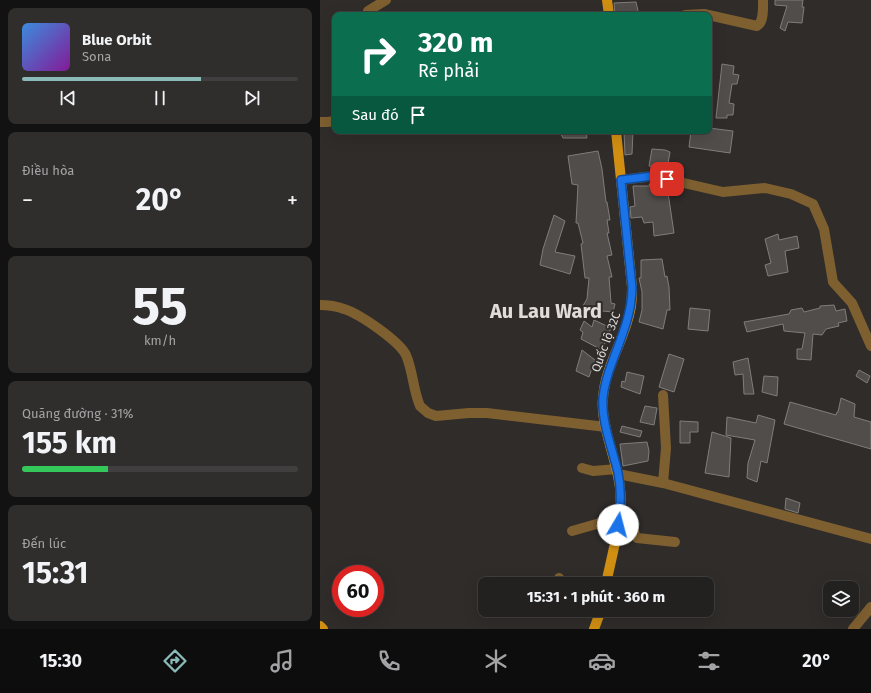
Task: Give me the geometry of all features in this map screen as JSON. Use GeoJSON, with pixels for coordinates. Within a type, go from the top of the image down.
{"type":"FeatureCollection","features":[{"type":"Feature","properties":{"kind":"main road"},"geometry":{"type":"LineString","coordinates":[[607,0],[609,12]]}},
{"type":"Feature","properties":{"kind":"main road","name":"Quốc lộ 32C"},"geometry":{"type":"LineString","coordinates":[[607,577],[618,520],[620,494],[618,471],[603,412],[603,389],[628,321],[632,299],[616,134]]}},
{"type":"Feature","properties":{"kind":"main road"},"geometry":{"type":"LineString","coordinates":[[594,629],[598,617]]}},
{"type":"Feature","properties":{"kind":"main road"},"geometry":{"type":"LineString","coordinates":[[320,626],[323,629]]}},
{"type":"Feature","properties":{"kind":"street"},"geometry":{"type":"LineString","coordinates":[[368,12],[386,0]]}},
{"type":"Feature","properties":{"kind":"street"},"geometry":{"type":"LineString","coordinates":[[712,16],[757,26],[762,20],[764,0]]}},
{"type":"Feature","properties":{"kind":"street"},"geometry":{"type":"LineString","coordinates":[[320,122],[332,121]]}},
{"type":"Feature","properties":{"kind":"street"},"geometry":{"type":"LineString","coordinates":[[621,180],[653,176],[724,192],[765,188],[791,194],[813,204],[824,229],[833,282],[852,303],[871,346]]}},
{"type":"Feature","properties":{"kind":"street"},"geometry":{"type":"LineString","coordinates":[[320,305],[335,306],[346,309],[356,314],[396,342],[405,353],[420,406],[432,415],[487,413],[606,427]]}},
{"type":"Feature","properties":{"kind":"street"},"geometry":{"type":"LineString","coordinates":[[662,483],[666,448],[663,395]]}},
{"type":"Feature","properties":{"kind":"street"},"geometry":{"type":"LineString","coordinates":[[582,468],[618,471],[871,540]]}},
{"type":"Feature","properties":{"kind":"street"},"geometry":{"type":"LineString","coordinates":[[572,531],[600,523],[618,520],[631,522],[637,538],[675,542]]}},
{"type":"Feature","properties":{"kind":"street"},"geometry":{"type":"LineString","coordinates":[[853,629],[871,607]]}},
{"type":"Feature","properties":{"kind":"building"},"geometry":{"type":"Polygon","coordinates":[[[775,0],[803,0],[802,7],[804,7],[802,23],[788,22],[785,31],[780,28],[787,6],[775,5],[775,0]]]}},
{"type":"Feature","properties":{"kind":"building"},"geometry":{"type":"Polygon","coordinates":[[[636,2],[638,12],[615,12],[614,3],[636,2]]]}},
{"type":"Feature","properties":{"kind":"building"},"geometry":{"type":"Polygon","coordinates":[[[722,64],[734,66],[733,74],[739,75],[737,84],[732,84],[729,103],[734,104],[733,115],[727,115],[727,118],[716,118],[722,64]]]}},
{"type":"Feature","properties":{"kind":"building"},"geometry":{"type":"Polygon","coordinates":[[[712,128],[733,131],[730,153],[689,147],[691,134],[712,134],[712,128]]]}},
{"type":"Feature","properties":{"kind":"building"},"geometry":{"type":"Polygon","coordinates":[[[561,134],[586,134],[587,138],[563,138],[561,134]]]}},
{"type":"Feature","properties":{"kind":"building"},"geometry":{"type":"Polygon","coordinates":[[[624,134],[633,134],[632,154],[625,155],[624,134]]]}},
{"type":"Feature","properties":{"kind":"building"},"geometry":{"type":"Polygon","coordinates":[[[652,149],[670,152],[668,163],[679,166],[677,175],[662,171],[662,168],[649,166],[652,149]]]}},
{"type":"Feature","properties":{"kind":"building"},"geometry":{"type":"Polygon","coordinates":[[[598,151],[610,220],[607,220],[609,233],[607,233],[612,255],[607,256],[612,277],[609,277],[611,303],[615,304],[613,312],[581,309],[587,299],[589,278],[585,278],[581,244],[583,243],[578,223],[576,223],[578,185],[572,184],[568,156],[598,151]]]}},
{"type":"Feature","properties":{"kind":"building"},"geometry":{"type":"Polygon","coordinates":[[[656,183],[667,186],[674,233],[654,236],[653,222],[644,223],[642,217],[631,218],[630,207],[635,206],[633,186],[650,186],[649,184],[656,183]]]}},
{"type":"Feature","properties":{"kind":"building"},"geometry":{"type":"Polygon","coordinates":[[[554,215],[565,221],[555,252],[575,256],[570,274],[540,265],[543,249],[554,215]]]}},
{"type":"Feature","properties":{"kind":"building"},"geometry":{"type":"Polygon","coordinates":[[[778,234],[779,240],[797,236],[799,248],[785,251],[788,272],[768,276],[765,265],[771,263],[765,239],[778,234]]]}},
{"type":"Feature","properties":{"kind":"building"},"geometry":{"type":"Polygon","coordinates":[[[662,259],[665,277],[667,276],[669,287],[670,310],[667,310],[663,329],[639,322],[642,310],[642,292],[639,278],[641,278],[641,260],[662,259]]]}},
{"type":"Feature","properties":{"kind":"building"},"geometry":{"type":"Polygon","coordinates":[[[834,305],[836,311],[845,309],[847,321],[838,323],[839,326],[826,329],[822,335],[813,334],[811,360],[797,359],[797,349],[802,349],[805,333],[784,331],[783,324],[747,332],[744,322],[789,314],[791,310],[802,308],[804,312],[820,308],[820,306],[834,305]]]}},
{"type":"Feature","properties":{"kind":"building"},"geometry":{"type":"Polygon","coordinates":[[[690,308],[710,310],[708,331],[688,329],[690,308]]]}},
{"type":"Feature","properties":{"kind":"building"},"geometry":{"type":"Polygon","coordinates":[[[594,320],[611,328],[602,350],[581,339],[583,332],[580,330],[584,321],[592,327],[594,320]]]}},
{"type":"Feature","properties":{"kind":"building"},"geometry":{"type":"Polygon","coordinates":[[[582,350],[595,360],[589,377],[576,371],[582,350]]]}},
{"type":"Feature","properties":{"kind":"building"},"geometry":{"type":"Polygon","coordinates":[[[669,354],[684,359],[674,392],[659,387],[669,354]]]}},
{"type":"Feature","properties":{"kind":"building"},"geometry":{"type":"Polygon","coordinates":[[[748,358],[754,394],[744,394],[743,374],[735,375],[733,362],[748,358]]]}},
{"type":"Feature","properties":{"kind":"building"},"geometry":{"type":"Polygon","coordinates":[[[859,370],[870,376],[867,383],[856,376],[859,370]]]}},
{"type":"Feature","properties":{"kind":"building"},"geometry":{"type":"Polygon","coordinates":[[[627,372],[644,376],[640,394],[621,387],[622,381],[625,382],[627,372]]]}},
{"type":"Feature","properties":{"kind":"building"},"geometry":{"type":"Polygon","coordinates":[[[764,376],[778,377],[777,396],[762,392],[764,376]]]}},
{"type":"Feature","properties":{"kind":"building"},"geometry":{"type":"Polygon","coordinates":[[[841,398],[855,404],[854,417],[871,422],[871,449],[784,424],[790,402],[836,415],[841,398]]]}},
{"type":"Feature","properties":{"kind":"building"},"geometry":{"type":"Polygon","coordinates":[[[645,406],[657,408],[654,425],[640,422],[645,406]]]}},
{"type":"Feature","properties":{"kind":"building"},"geometry":{"type":"Polygon","coordinates":[[[758,415],[775,420],[767,463],[761,461],[757,482],[747,478],[748,463],[755,440],[726,435],[727,417],[756,423],[758,415]]]}},
{"type":"Feature","properties":{"kind":"building"},"geometry":{"type":"Polygon","coordinates":[[[680,421],[698,422],[698,432],[690,432],[690,443],[680,443],[680,421]]]}},
{"type":"Feature","properties":{"kind":"building"},"geometry":{"type":"Polygon","coordinates":[[[622,426],[642,431],[640,437],[620,432],[622,426]]]}},
{"type":"Feature","properties":{"kind":"building"},"geometry":{"type":"Polygon","coordinates":[[[712,432],[731,438],[729,477],[705,473],[712,432]]]}},
{"type":"Feature","properties":{"kind":"building"},"geometry":{"type":"Polygon","coordinates":[[[647,442],[649,451],[648,461],[623,466],[620,444],[647,442]]]}},
{"type":"Feature","properties":{"kind":"building"},"geometry":{"type":"Polygon","coordinates":[[[786,498],[800,503],[798,513],[785,509],[786,498]]]}},
{"type":"Feature","properties":{"kind":"district","name":"Au Lau Ward"},"geometry":{"type":"Point","coordinates":[546,311]}},
{"type":"Feature","properties":{"kind":"route"},"geometry":{"type":"LineString","coordinates":[[618,525],[620,489],[618,474],[603,412],[602,401],[603,389],[628,321],[632,299],[621,180],[653,176],[667,179]]}}]}
